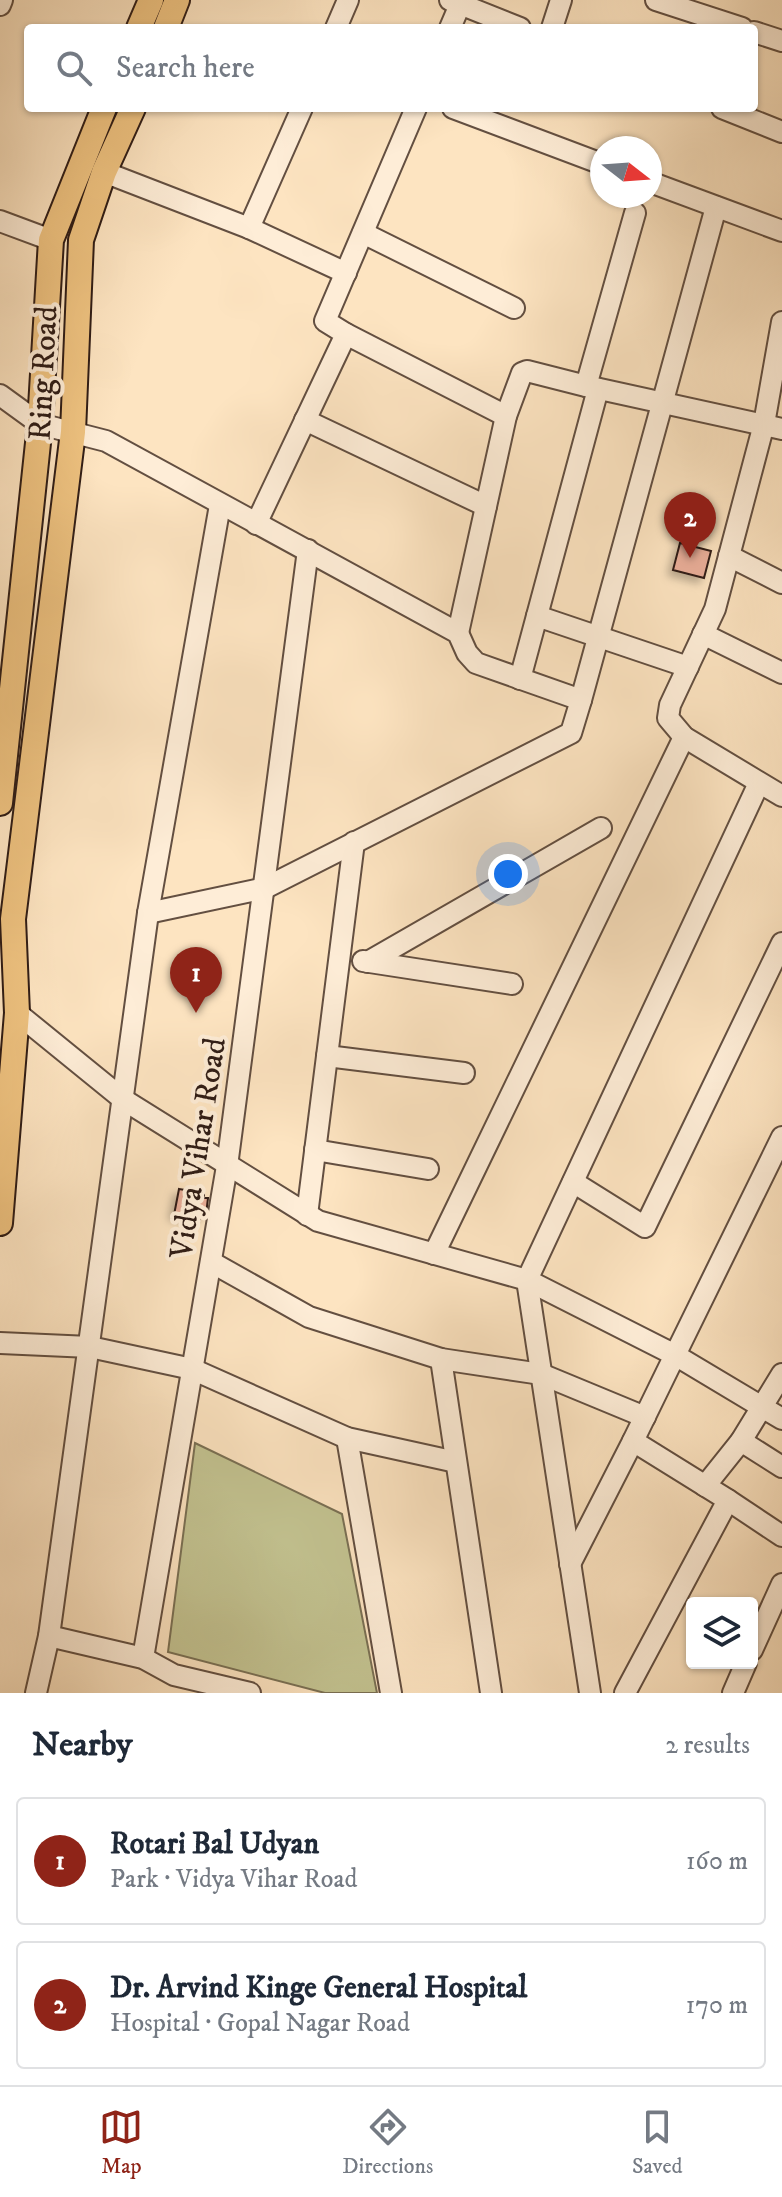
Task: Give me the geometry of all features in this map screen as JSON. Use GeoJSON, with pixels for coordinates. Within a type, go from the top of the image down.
{"type":"FeatureCollection","features":[{"type":"Feature","properties":{"kind":"main road"},"geometry":{"type":"LineString","coordinates":[[141,24],[151,0]]}},
{"type":"Feature","properties":{"kind":"main road"},"geometry":{"type":"LineString","coordinates":[[168,24],[177,0]]}},
{"type":"Feature","properties":{"kind":"main road","name":"Ring Road"},"geometry":{"type":"LineString","coordinates":[[0,803],[40,424],[51,240],[102,112]]}},
{"type":"Feature","properties":{"kind":"main road","name":"Ring Road"},"geometry":{"type":"LineString","coordinates":[[0,1223],[17,1013],[13,919],[73,432],[81,240],[104,172],[131,112]]}},
{"type":"Feature","properties":{"kind":"street"},"geometry":{"type":"LineString","coordinates":[[338,24],[348,0]]}},
{"type":"Feature","properties":{"kind":"street"},"geometry":{"type":"LineString","coordinates":[[553,24],[561,0]]}},
{"type":"Feature","properties":{"kind":"street"},"geometry":{"type":"LineString","coordinates":[[656,0],[730,24]]}},
{"type":"Feature","properties":{"kind":"street"},"geometry":{"type":"LineString","coordinates":[[451,24],[457,1],[511,24]]}},
{"type":"Feature","properties":{"kind":"street"},"geometry":{"type":"LineString","coordinates":[[758,33],[782,41]]}},
{"type":"Feature","properties":{"kind":"street"},"geometry":{"type":"LineString","coordinates":[[249,228],[300,112]]}},
{"type":"Feature","properties":{"kind":"street"},"geometry":{"type":"LineString","coordinates":[[414,112],[325,321],[506,416]]}},
{"type":"Feature","properties":{"kind":"street"},"geometry":{"type":"LineString","coordinates":[[464,112],[590,159]]}},
{"type":"Feature","properties":{"kind":"street"},"geometry":{"type":"LineString","coordinates":[[732,112],[782,132]]}},
{"type":"Feature","properties":{"kind":"street"},"geometry":{"type":"LineString","coordinates":[[104,172],[249,228],[346,273]]}},
{"type":"Feature","properties":{"kind":"street"},"geometry":{"type":"LineString","coordinates":[[662,187],[782,231]]}},
{"type":"Feature","properties":{"kind":"street"},"geometry":{"type":"LineString","coordinates":[[148,913],[265,888],[571,733],[716,207]]}},
{"type":"Feature","properties":{"kind":"street"},"geometry":{"type":"LineString","coordinates":[[520,679],[635,213]]}},
{"type":"Feature","properties":{"kind":"street"},"geometry":{"type":"LineString","coordinates":[[0,221],[51,240]]}},
{"type":"Feature","properties":{"kind":"street"},"geometry":{"type":"LineString","coordinates":[[363,233],[514,308]]}},
{"type":"Feature","properties":{"kind":"street"},"geometry":{"type":"LineString","coordinates":[[782,322],[773,427],[729,556],[715,609],[670,705],[668,718],[684,737],[782,796]]}},
{"type":"Feature","properties":{"kind":"street"},"geometry":{"type":"LineString","coordinates":[[256,524],[346,334]]}},
{"type":"Feature","properties":{"kind":"street"},"geometry":{"type":"LineString","coordinates":[[581,700],[476,663],[467,653],[458,633],[506,416],[519,376],[527,371],[773,427]]}},
{"type":"Feature","properties":{"kind":"street"},"geometry":{"type":"LineString","coordinates":[[0,395],[40,424],[106,441],[458,633]]}},
{"type":"Feature","properties":{"kind":"street"},"geometry":{"type":"LineString","coordinates":[[305,420],[486,506]]}},
{"type":"Feature","properties":{"kind":"street"},"geometry":{"type":"LineString","coordinates":[[36,1693],[49,1636],[148,913],[220,505]]}},
{"type":"Feature","properties":{"kind":"street","name":"Vidya Vihar Road"},"geometry":{"type":"LineString","coordinates":[[143,1658],[227,1166],[308,550]]}},
{"type":"Feature","properties":{"kind":"street"},"geometry":{"type":"LineString","coordinates":[[729,556],[782,583]]}},
{"type":"Feature","properties":{"kind":"street"},"geometry":{"type":"LineString","coordinates":[[537,616],[688,667]]}},
{"type":"Feature","properties":{"kind":"street"},"geometry":{"type":"LineString","coordinates":[[703,634],[782,673]]}},
{"type":"Feature","properties":{"kind":"street"},"geometry":{"type":"LineString","coordinates":[[434,1254],[684,737]]}},
{"type":"Feature","properties":{"kind":"street"},"geometry":{"type":"LineString","coordinates":[[590,1693],[527,1280],[759,783]]}},
{"type":"Feature","properties":{"kind":"street"},"geometry":{"type":"LineString","coordinates":[[368,962],[601,828]]}},
{"type":"Feature","properties":{"kind":"street"},"geometry":{"type":"LineString","coordinates":[[307,1215],[354,842]]}},
{"type":"Feature","properties":{"kind":"street"},"geometry":{"type":"LineString","coordinates":[[573,1182],[645,1227],[782,943]]}},
{"type":"Feature","properties":{"kind":"street"},"geometry":{"type":"LineString","coordinates":[[339,957],[512,984]]}},
{"type":"Feature","properties":{"kind":"street"},"geometry":{"type":"LineString","coordinates":[[17,1013],[124,1100],[318,1221],[527,1280],[675,1355],[782,1419]]}},
{"type":"Feature","properties":{"kind":"street"},"geometry":{"type":"LineString","coordinates":[[327,1056],[464,1073]]}},
{"type":"Feature","properties":{"kind":"street"},"geometry":{"type":"LineString","coordinates":[[570,1564],[782,1137]]}},
{"type":"Feature","properties":{"kind":"street"},"geometry":{"type":"LineString","coordinates":[[315,1150],[428,1169]]}},
{"type":"Feature","properties":{"kind":"street"},"geometry":{"type":"LineString","coordinates":[[211,1262],[309,1317],[441,1359],[541,1374],[645,1417]]}},
{"type":"Feature","properties":{"kind":"street"},"geometry":{"type":"LineString","coordinates":[[0,1343],[90,1347],[192,1369],[347,1438],[456,1462]]}},
{"type":"Feature","properties":{"kind":"street"},"geometry":{"type":"LineString","coordinates":[[441,1359],[491,1693]]}},
{"type":"Feature","properties":{"kind":"street"},"geometry":{"type":"LineString","coordinates":[[705,1486],[741,1441],[782,1374]]}},
{"type":"Feature","properties":{"kind":"street"},"geometry":{"type":"LineString","coordinates":[[347,1438],[391,1693]]}},
{"type":"Feature","properties":{"kind":"street"},"geometry":{"type":"LineString","coordinates":[[633,1441],[782,1536]]}},
{"type":"Feature","properties":{"kind":"street"},"geometry":{"type":"LineString","coordinates":[[741,1441],[782,1467]]}},
{"type":"Feature","properties":{"kind":"street"},"geometry":{"type":"LineString","coordinates":[[625,1693],[728,1500]]}},
{"type":"Feature","properties":{"kind":"street"},"geometry":{"type":"LineString","coordinates":[[758,1637],[782,1584]]}},
{"type":"Feature","properties":{"kind":"street"},"geometry":{"type":"LineString","coordinates":[[49,1636],[143,1658],[174,1675],[250,1693]]}},
{"type":"Feature","properties":{"kind":"street"},"geometry":{"type":"LineString","coordinates":[[733,1693],[743,1669]]}},
{"type":"Feature","properties":{"kind":"green space"},"geometry":{"type":"Polygon","coordinates":[[[195,1443],[342,1514],[377,1693],[325,1693],[168,1652],[195,1443]]]}},
{"type":"Feature","properties":{"kind":"building"},"geometry":{"type":"Polygon","coordinates":[[[680,543],[711,551],[704,578],[673,570],[680,543]]]}},
{"type":"Feature","properties":{"kind":"building"},"geometry":{"type":"Polygon","coordinates":[[[179,1189],[204,1193],[204,1198],[208,1198],[206,1214],[201,1213],[200,1219],[174,1215],[179,1189]]]}},
{"type":"Feature","properties":{"kind":"place","name":"Dr. Arvind Kinge General Hospital"},"geometry":{"type":"Point","coordinates":[690,558]}},
{"type":"Feature","properties":{"kind":"place","name":"Rotari Bal Udyan"},"geometry":{"type":"Point","coordinates":[196,1013]}}]}
